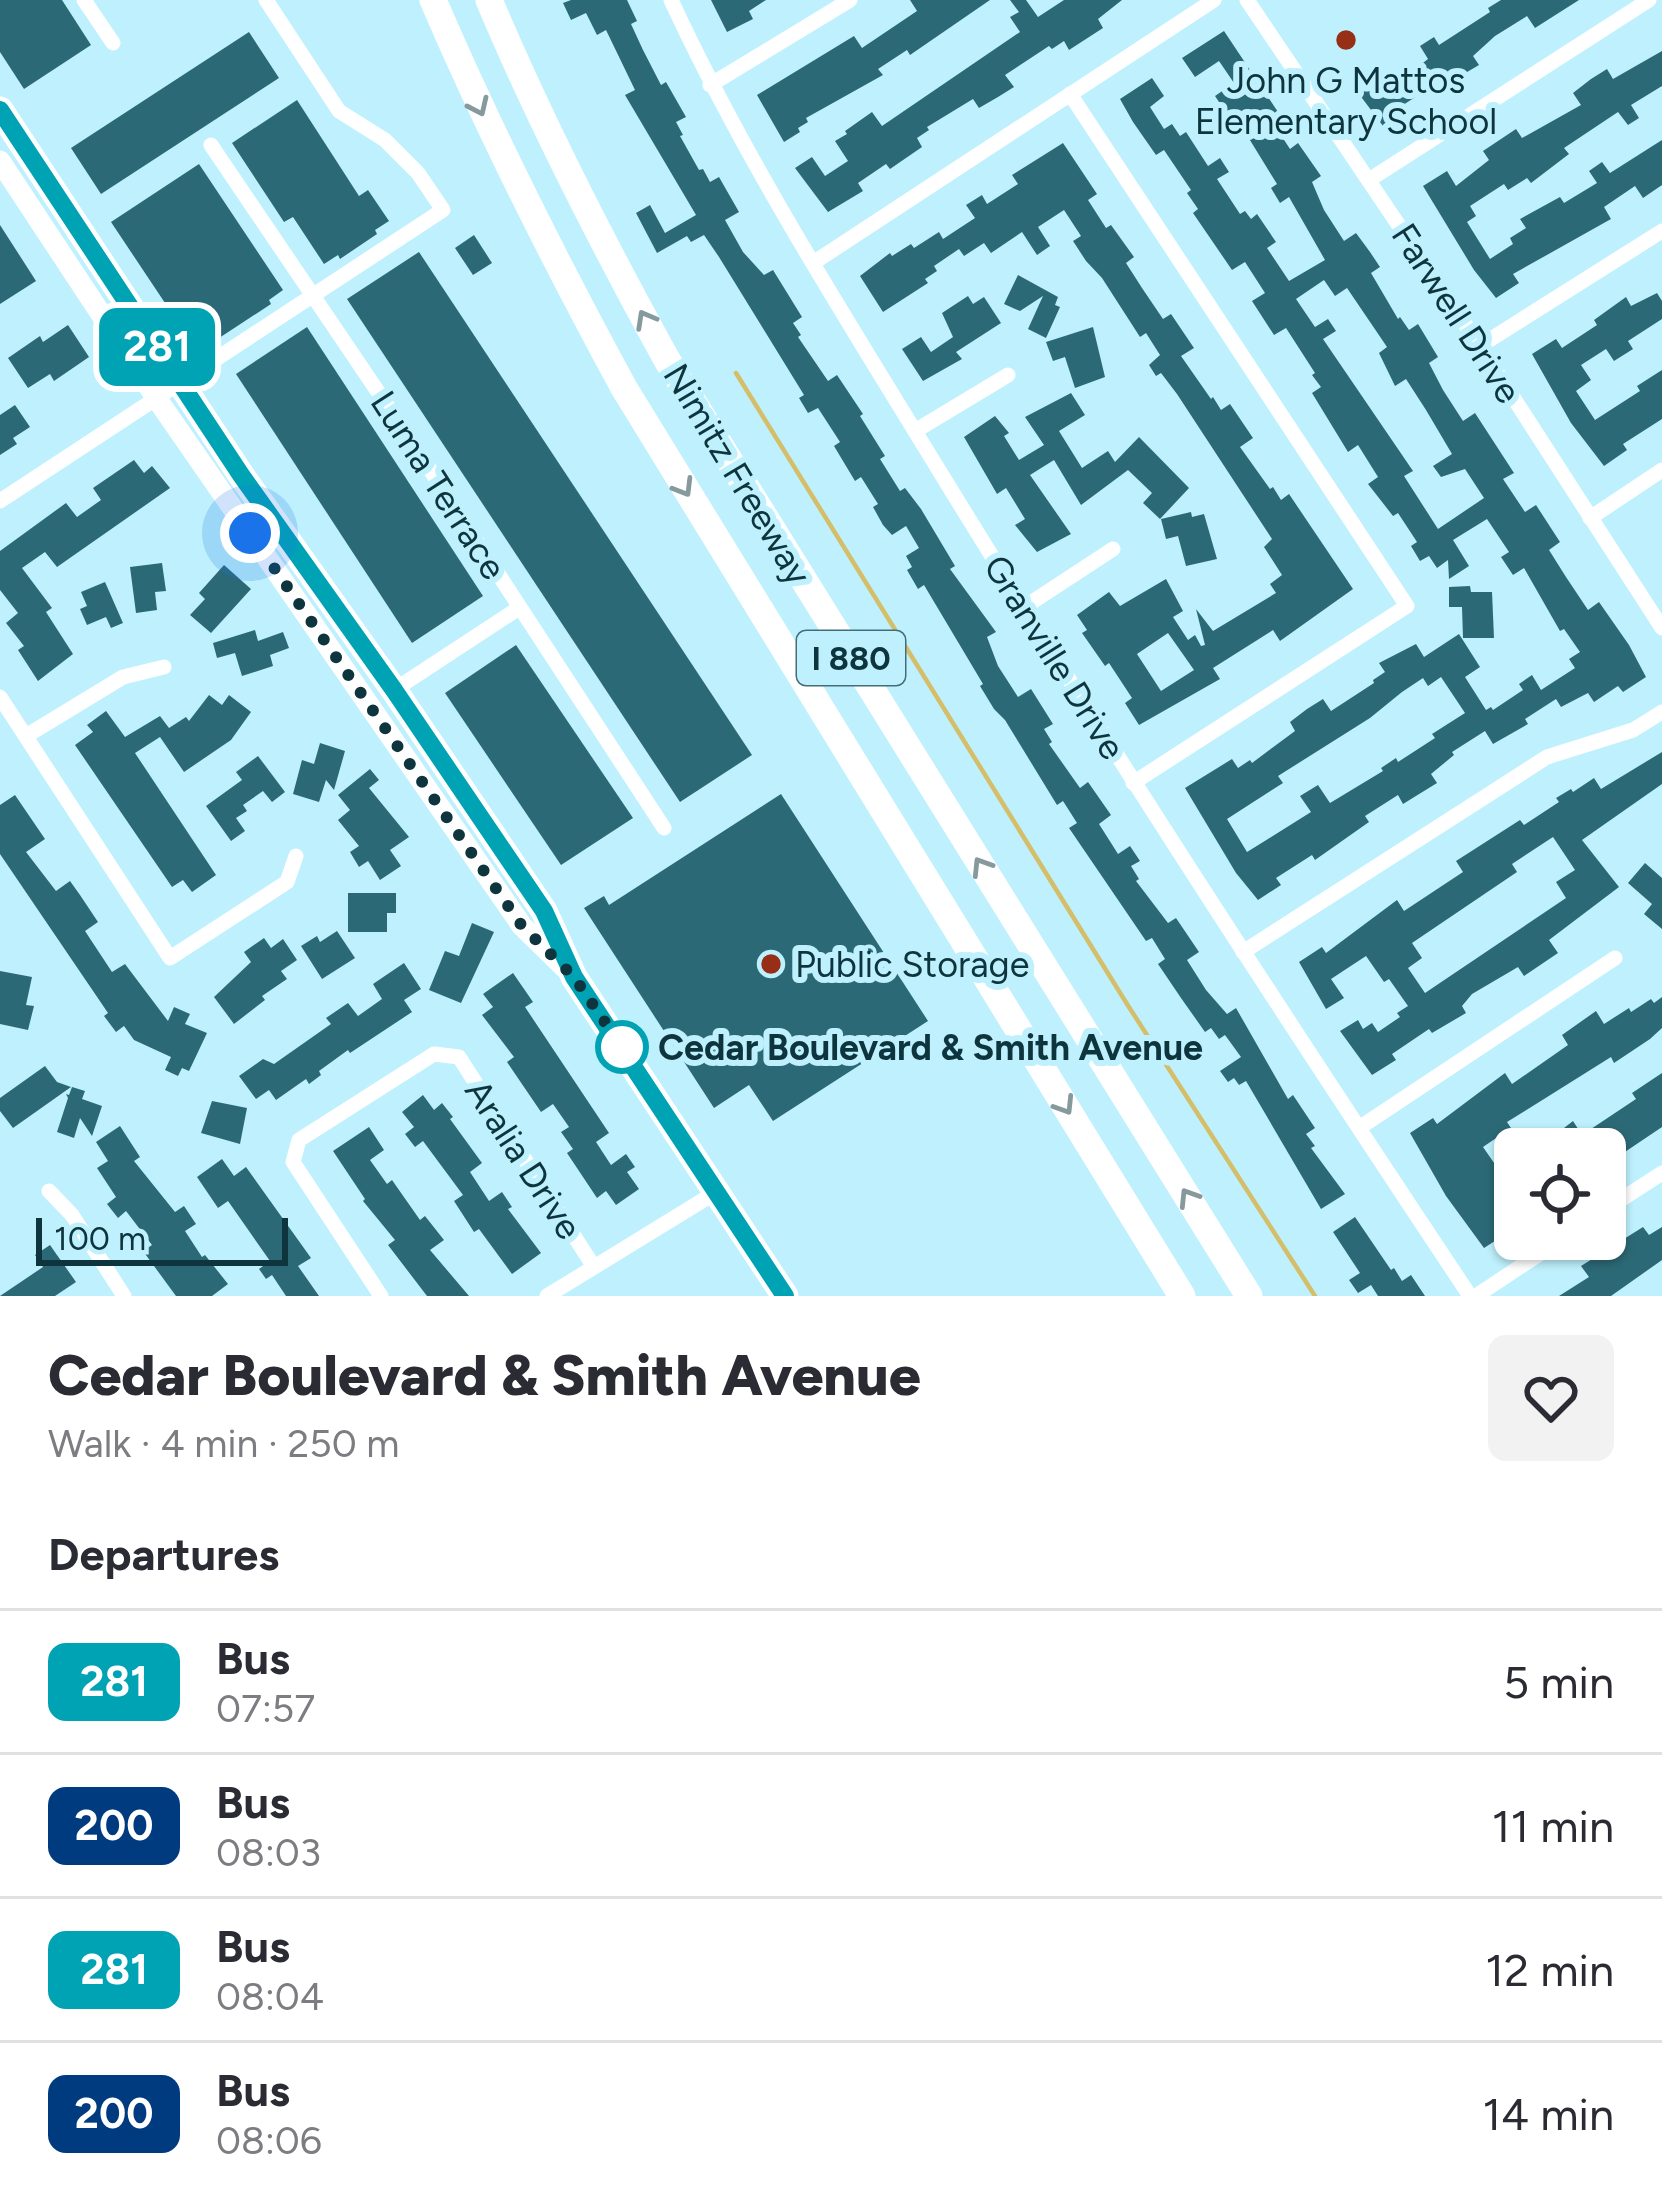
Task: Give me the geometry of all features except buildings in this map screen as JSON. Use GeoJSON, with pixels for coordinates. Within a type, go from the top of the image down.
{"type":"FeatureCollection","features":[{"type":"Feature","properties":{"kind":"highway","name":"Nimitz Freeway"},"geometry":{"type":"LineString","coordinates":[[433,0],[477,104],[548,249],[624,388],[1182,1296]]}},
{"type":"Feature","properties":{"kind":"highway","name":"Nimitz Freeway"},"geometry":{"type":"LineString","coordinates":[[490,0],[525,86],[592,225],[668,359],[1250,1296]]}},
{"type":"Feature","properties":{"kind":"main road"},"geometry":{"type":"LineString","coordinates":[[0,110],[181,383],[544,911],[574,977],[785,1296]]}},
{"type":"Feature","properties":{"kind":"main road"},"geometry":{"type":"LineString","coordinates":[[0,161],[157,399],[522,926],[574,977]]}},
{"type":"Feature","properties":{"kind":"street"},"geometry":{"type":"LineString","coordinates":[[84,0],[113,44]]}},
{"type":"Feature","properties":{"kind":"street"},"geometry":{"type":"LineString","coordinates":[[0,500],[443,211],[418,173],[385,140],[339,111],[266,0]]}},
{"type":"Feature","properties":{"kind":"street","name":"Granville Drive"},"geometry":{"type":"LineString","coordinates":[[670,0],[710,85],[812,263],[1023,608],[1243,952],[1473,1296]]}},
{"type":"Feature","properties":{"kind":"street"},"geometry":{"type":"LineString","coordinates":[[710,85],[850,0]]}},
{"type":"Feature","properties":{"kind":"street"},"geometry":{"type":"LineString","coordinates":[[812,263],[1214,0]]}},
{"type":"Feature","properties":{"kind":"street","name":"Farwell Drive"},"geometry":{"type":"LineString","coordinates":[[1247,0],[1480,346],[1662,628]]}},
{"type":"Feature","properties":{"kind":"street"},"geometry":{"type":"LineString","coordinates":[[1369,180],[1649,0]]}},
{"type":"Feature","properties":{"kind":"street"},"geometry":{"type":"LineString","coordinates":[[1070,94],[1407,606],[1133,783]]}},
{"type":"Feature","properties":{"kind":"street","name":"Luma Terrace"},"geometry":{"type":"LineString","coordinates":[[211,146],[664,827]]}},
{"type":"Feature","properties":{"kind":"street"},"geometry":{"type":"LineString","coordinates":[[1480,346],[1662,231]]}},
{"type":"Feature","properties":{"kind":"street"},"geometry":{"type":"LineString","coordinates":[[915,431],[1008,375]]}},
{"type":"Feature","properties":{"kind":"street"},"geometry":{"type":"LineString","coordinates":[[1589,518],[1662,470]]}},
{"type":"Feature","properties":{"kind":"street"},"geometry":{"type":"LineString","coordinates":[[1023,608],[1113,549]]}},
{"type":"Feature","properties":{"kind":"street"},"geometry":{"type":"LineString","coordinates":[[394,690],[519,608]]}},
{"type":"Feature","properties":{"kind":"street"},"geometry":{"type":"LineString","coordinates":[[26,736],[123,677],[164,667]]}},
{"type":"Feature","properties":{"kind":"street"},"geometry":{"type":"LineString","coordinates":[[0,697],[170,958],[287,882],[296,856]]}},
{"type":"Feature","properties":{"kind":"street"},"geometry":{"type":"LineString","coordinates":[[1243,952],[1547,757],[1633,730],[1662,712]]}},
{"type":"Feature","properties":{"kind":"street"},"geometry":{"type":"LineString","coordinates":[[1359,1128],[1615,958]]}},
{"type":"Feature","properties":{"kind":"street","name":"Aralia Drive"},"geometry":{"type":"LineString","coordinates":[[381,1296],[293,1162],[299,1140],[434,1054],[459,1057],[594,1267]]}},
{"type":"Feature","properties":{"kind":"street"},"geometry":{"type":"LineString","coordinates":[[1626,1196],[1662,1173]]}},
{"type":"Feature","properties":{"kind":"street"},"geometry":{"type":"LineString","coordinates":[[49,1191],[72,1215],[124,1296]]}},
{"type":"Feature","properties":{"kind":"street"},"geometry":{"type":"LineString","coordinates":[[548,1296],[718,1191]]}},
{"type":"Feature","properties":{"kind":"street"},"geometry":{"type":"LineString","coordinates":[[1473,1296],[1529,1260]]}},
{"type":"Feature","properties":{"kind":"waterway"},"geometry":{"type":"LineString","coordinates":[[736,373],[1127,1004],[1315,1296]]}},
{"type":"Feature","properties":{"kind":"bus line","name":"281"},"geometry":{"type":"LineString","coordinates":[[0,110],[241,475],[544,911],[574,977],[785,1296]]}},
{"type":"Feature","properties":{"kind":"place","name":"John G Mattos Elementary School"},"geometry":{"type":"Point","coordinates":[1346,40]}},
{"type":"Feature","properties":{"kind":"place","name":"Public Storage"},"geometry":{"type":"Point","coordinates":[771,964]}},
{"type":"Feature","properties":{"kind":"place","name":"Cedar Boulevard & Smith Avenue"},"geometry":{"type":"Point","coordinates":[622,1047]}},
{"type":"Feature","properties":{"kind":"route"},"geometry":{"type":"LineString","coordinates":[[250,533],[522,926],[574,977],[622,1047]]}}]}
